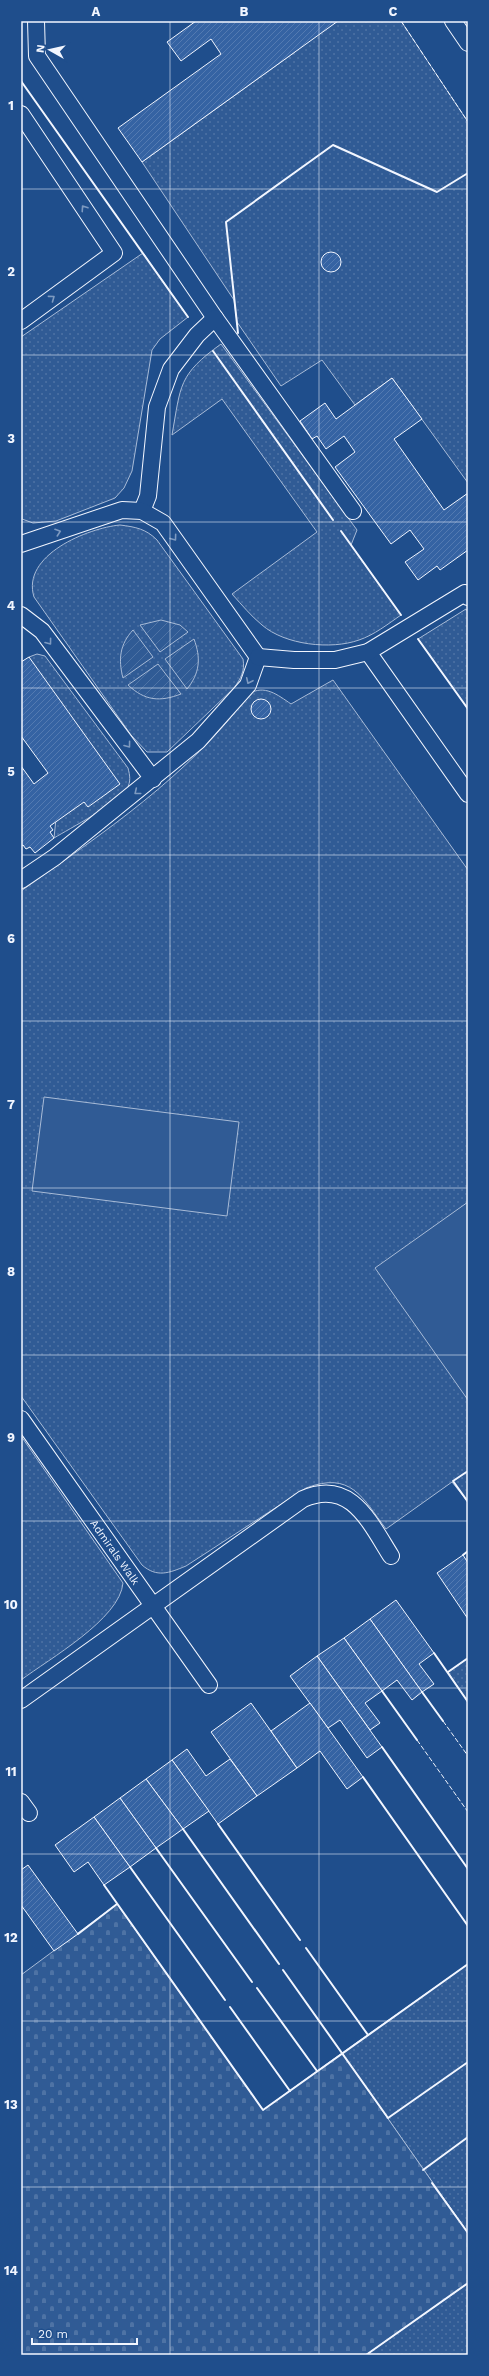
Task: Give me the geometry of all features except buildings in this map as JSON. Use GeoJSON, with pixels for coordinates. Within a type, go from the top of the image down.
{"type":"FeatureCollection","features":[{"type":"Feature","properties":{"kind":"lane"},"geometry":{"type":"LineString","coordinates":[[36,21],[36,56],[214,318],[353,511]]}},
{"type":"Feature","properties":{"kind":"lane"},"geometry":{"type":"LineString","coordinates":[[453,21],[468,43]]}},
{"type":"Feature","properties":{"kind":"lane"},"geometry":{"type":"LineString","coordinates":[[21,114],[114,253],[21,321]]}},
{"type":"Feature","properties":{"kind":"lane"},"geometry":{"type":"LineString","coordinates":[[142,511],[148,496],[157,407],[168,376],[197,335],[214,318]]}},
{"type":"Feature","properties":{"kind":"lane"},"geometry":{"type":"LineString","coordinates":[[21,544],[122,510],[142,511],[163,524],[258,657],[294,660],[335,660],[368,652],[467,594]]}},
{"type":"Feature","properties":{"kind":"lane"},"geometry":{"type":"LineString","coordinates":[[21,615],[42,631],[153,779]]}},
{"type":"Feature","properties":{"kind":"lane"},"geometry":{"type":"LineString","coordinates":[[368,652],[468,794]]}},
{"type":"Feature","properties":{"kind":"lane"},"geometry":{"type":"LineString","coordinates":[[21,880],[55,857],[198,741],[248,685],[258,657]]}},
{"type":"Feature","properties":{"kind":"lane","name":"Admirals Walk"},"geometry":{"type":"LineString","coordinates":[[21,1419],[209,1685]]}},
{"type":"Feature","properties":{"kind":"lane"},"geometry":{"type":"LineString","coordinates":[[21,1700],[154,1607],[303,1499],[319,1493],[330,1492],[340,1494],[352,1502],[391,1556]]}},
{"type":"Feature","properties":{"kind":"green space"},"geometry":{"type":"Polygon","coordinates":[[[277,21],[401,21],[468,122],[468,483],[392,378],[355,405],[322,360],[281,386],[237,322],[234,300],[142,162],[295,52],[277,21]]]}},
{"type":"Feature","properties":{"kind":"green space"},"geometry":{"type":"Polygon","coordinates":[[[143,253],[188,317],[160,339],[152,350],[132,471],[124,488],[115,498],[56,521],[33,523],[22,519],[21,337],[143,253]]]}},
{"type":"Feature","properties":{"kind":"green space"},"geometry":{"type":"Polygon","coordinates":[[[221,344],[357,530],[351,545],[401,615],[370,635],[359,640],[335,645],[309,644],[295,641],[272,632],[262,625],[232,594],[317,532],[222,399],[172,435],[177,404],[184,382],[196,364],[221,344]]]}},
{"type":"Feature","properties":{"kind":"green space"},"geometry":{"type":"Polygon","coordinates":[[[120,525],[140,529],[149,533],[157,540],[243,659],[242,674],[234,688],[167,752],[147,752],[131,735],[34,597],[33,582],[37,568],[60,546],[91,532],[120,525]]]}},
{"type":"Feature","properties":{"kind":"green space"},"geometry":{"type":"Polygon","coordinates":[[[466,609],[468,612],[468,709],[418,639],[466,609]]]}},
{"type":"Feature","properties":{"kind":"green space"},"geometry":{"type":"Polygon","coordinates":[[[161,620],[180,625],[188,632],[160,652],[140,625],[161,620]]]}},
{"type":"Feature","properties":{"kind":"green space"},"geometry":{"type":"Polygon","coordinates":[[[133,630],[153,657],[123,678],[121,671],[121,652],[125,641],[133,630]]]}},
{"type":"Feature","properties":{"kind":"green space"},"geometry":{"type":"Polygon","coordinates":[[[194,639],[198,653],[198,665],[195,677],[187,689],[165,659],[194,639]]]}},
{"type":"Feature","properties":{"kind":"green space"},"geometry":{"type":"Polygon","coordinates":[[[37,654],[45,656],[128,768],[130,776],[127,789],[115,801],[54,838],[60,780],[29,657],[37,654]]]}},
{"type":"Feature","properties":{"kind":"green space"},"geometry":{"type":"Polygon","coordinates":[[[158,664],[181,694],[159,699],[147,697],[140,694],[128,685],[158,664]]]}},
{"type":"Feature","properties":{"kind":"green space"},"geometry":{"type":"Polygon","coordinates":[[[333,680],[468,870],[468,1502],[452,1482],[386,1529],[362,1497],[354,1490],[345,1485],[334,1483],[321,1484],[306,1488],[186,1566],[174,1571],[158,1573],[153,1572],[142,1565],[21,1396],[21,891],[113,825],[172,777],[200,751],[225,724],[249,694],[255,691],[265,690],[276,694],[291,704],[333,680]]]}},
{"type":"Feature","properties":{"kind":"green space"},"geometry":{"type":"Polygon","coordinates":[[[44,1097],[239,1122],[227,1216],[32,1191],[44,1097]]]}},
{"type":"Feature","properties":{"kind":"green space"},"geometry":{"type":"Polygon","coordinates":[[[468,1202],[468,1400],[375,1268],[468,1202]]]}},
{"type":"Feature","properties":{"kind":"green space"},"geometry":{"type":"Polygon","coordinates":[[[21,1436],[123,1583],[119,1597],[110,1610],[97,1624],[65,1650],[21,1680],[21,1436]]]}},
{"type":"Feature","properties":{"kind":"green space"},"geometry":{"type":"Polygon","coordinates":[[[468,1658],[468,1702],[448,1672],[468,1658]]]}},
{"type":"Feature","properties":{"kind":"green space"},"geometry":{"type":"Polygon","coordinates":[[[117,1904],[263,2110],[342,2053],[468,2233],[468,2283],[366,2355],[21,2355],[21,1975],[117,1904]]]}},
{"type":"Feature","properties":{"kind":"green space"},"geometry":{"type":"Polygon","coordinates":[[[468,1964],[468,2233],[342,2053],[468,1964]]]}},
{"type":"Feature","properties":{"kind":"green space"},"geometry":{"type":"Polygon","coordinates":[[[468,2283],[468,2355],[366,2355],[468,2283]]]}},
{"type":"Feature","properties":{"kind":"fence"},"geometry":{"type":"LineString","coordinates":[[401,21],[468,122]]}},
{"type":"Feature","properties":{"kind":"fence"},"geometry":{"type":"LineString","coordinates":[[443,1721],[468,1756]]}},
{"type":"Feature","properties":{"kind":"fence"},"geometry":{"type":"LineString","coordinates":[[417,1740],[468,1812]]}},
{"type":"Feature","properties":{"kind":"wall"},"geometry":{"type":"LineString","coordinates":[[21,81],[188,317]]}},
{"type":"Feature","properties":{"kind":"wall"},"geometry":{"type":"LineString","coordinates":[[238,333],[226,222],[333,145],[437,192],[468,173]]}},
{"type":"Feature","properties":{"kind":"wall"},"geometry":{"type":"LineString","coordinates":[[213,351],[333,520]]}},
{"type":"Feature","properties":{"kind":"wall"},"geometry":{"type":"LineString","coordinates":[[341,531],[401,615]]}},
{"type":"Feature","properties":{"kind":"wall"},"geometry":{"type":"LineString","coordinates":[[418,639],[468,709]]}},
{"type":"Feature","properties":{"kind":"wall"},"geometry":{"type":"LineString","coordinates":[[468,1471],[453,1481],[468,1502]]}},
{"type":"Feature","properties":{"kind":"wall"},"geometry":{"type":"LineString","coordinates":[[463,1555],[468,1551]]}},
{"type":"Feature","properties":{"kind":"wall"},"geometry":{"type":"LineString","coordinates":[[434,1653],[468,1702]]}},
{"type":"Feature","properties":{"kind":"wall"},"geometry":{"type":"LineString","coordinates":[[448,1672],[468,1658]]}},
{"type":"Feature","properties":{"kind":"wall"},"geometry":{"type":"LineString","coordinates":[[382,1691],[417,1740]]}},
{"type":"Feature","properties":{"kind":"wall"},"geometry":{"type":"LineString","coordinates":[[422,1692],[443,1721]]}},
{"type":"Feature","properties":{"kind":"wall"},"geometry":{"type":"LineString","coordinates":[[382,1747],[468,1869]]}},
{"type":"Feature","properties":{"kind":"wall"},"geometry":{"type":"LineString","coordinates":[[363,1777],[468,1926]]}},
{"type":"Feature","properties":{"kind":"wall"},"geometry":{"type":"LineString","coordinates":[[218,1824],[300,1940]]}},
{"type":"Feature","properties":{"kind":"wall"},"geometry":{"type":"LineString","coordinates":[[183,1829],[279,1964]]}},
{"type":"Feature","properties":{"kind":"wall"},"geometry":{"type":"LineString","coordinates":[[156,1848],[252,1982]]}},
{"type":"Feature","properties":{"kind":"wall"},"geometry":{"type":"LineString","coordinates":[[130,1867],[225,2000]]}},
{"type":"Feature","properties":{"kind":"wall"},"geometry":{"type":"LineString","coordinates":[[104,1885],[263,2110],[468,1964]]}},
{"type":"Feature","properties":{"kind":"wall"},"geometry":{"type":"LineString","coordinates":[[78,1934],[117,1904]]}},
{"type":"Feature","properties":{"kind":"wall"},"geometry":{"type":"LineString","coordinates":[[306,1948],[368,2035]]}},
{"type":"Feature","properties":{"kind":"wall"},"geometry":{"type":"LineString","coordinates":[[283,1970],[388,2118],[468,2062]]}},
{"type":"Feature","properties":{"kind":"wall"},"geometry":{"type":"LineString","coordinates":[[257,1988],[317,2071]]}},
{"type":"Feature","properties":{"kind":"wall"},"geometry":{"type":"LineString","coordinates":[[230,2007],[290,2091]]}},
{"type":"Feature","properties":{"kind":"wall"},"geometry":{"type":"LineString","coordinates":[[423,2170],[468,2137]]}},
{"type":"Feature","properties":{"kind":"wall"},"geometry":{"type":"LineString","coordinates":[[432,2183],[468,2233]]}},
{"type":"Feature","properties":{"kind":"wall"},"geometry":{"type":"LineString","coordinates":[[366,2355],[468,2283]]}}]}
